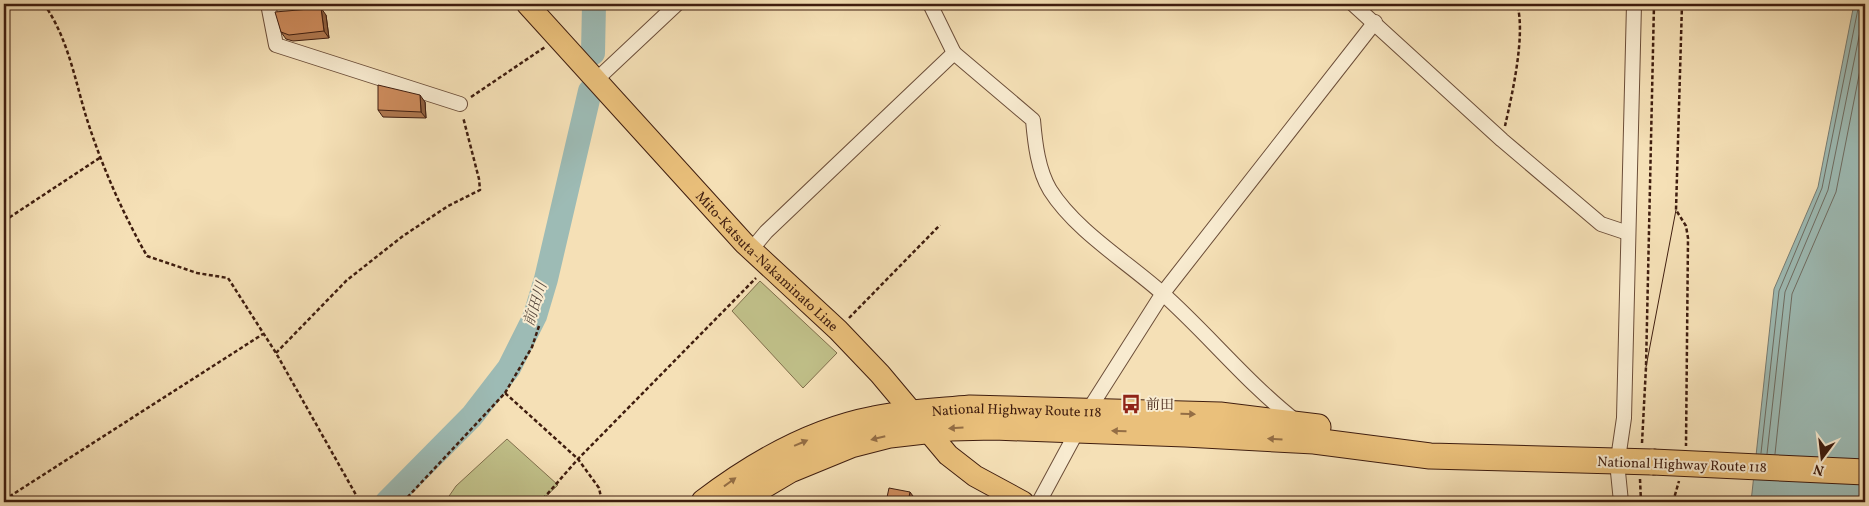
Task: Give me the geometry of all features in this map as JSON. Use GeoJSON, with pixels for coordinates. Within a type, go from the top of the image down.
{"type":"FeatureCollection","features":[{"type":"Feature","properties":{"kind":"highway","name":"National Highway Route 118"},"geometry":{"type":"LineString","coordinates":[[704,502],[745,472],[786,450],[828,432],[860,422],[919,421],[994,427],[1084,420],[1306,432],[1430,456],[1498,456],[1865,472]]}},
{"type":"Feature","properties":{"kind":"highway","name":"National Highway Route 118"},"geometry":{"type":"LineString","coordinates":[[736,502],[759,487],[822,455],[919,421]]}},
{"type":"Feature","properties":{"kind":"main road","name":"Mito-Katsuta-Nakaminato Line"},"geometry":{"type":"LineString","coordinates":[[527,4],[595,81],[751,250],[838,330],[886,380],[948,455],[975,476],[1023,502]]}},
{"type":"Feature","properties":{"kind":"street"},"geometry":{"type":"LineString","coordinates":[[268,4],[276,45],[460,104]]}},
{"type":"Feature","properties":{"kind":"street"},"geometry":{"type":"LineString","coordinates":[[595,81],[677,4]]}},
{"type":"Feature","properties":{"kind":"street"},"geometry":{"type":"LineString","coordinates":[[930,4],[954,53],[1033,120],[1036,150],[1049,188],[1065,211],[1163,293],[1251,382],[1306,432]]}},
{"type":"Feature","properties":{"kind":"street"},"geometry":{"type":"LineString","coordinates":[[1353,4],[1375,22],[1502,140],[1602,224],[1628,233]]}},
{"type":"Feature","properties":{"kind":"street"},"geometry":{"type":"LineString","coordinates":[[1620,502],[1629,462],[1624,418],[1634,4]]}},
{"type":"Feature","properties":{"kind":"street"},"geometry":{"type":"LineString","coordinates":[[1039,502],[1084,420],[1163,293],[1375,22]]}},
{"type":"Feature","properties":{"kind":"street"},"geometry":{"type":"LineString","coordinates":[[751,250],[766,232],[954,53]]}},
{"type":"Feature","properties":{"kind":"path"},"geometry":{"type":"LineString","coordinates":[[44,4],[57,23],[102,158],[134,233],[147,256],[196,273],[228,278],[276,353],[360,502]]}},
{"type":"Feature","properties":{"kind":"path"},"geometry":{"type":"LineString","coordinates":[[1502,140],[1512,97],[1518,45],[1520,15],[1517,4]]}},
{"type":"Feature","properties":{"kind":"path"},"geometry":{"type":"LineString","coordinates":[[1641,502],[1629,462],[1644,425],[1654,4]]}},
{"type":"Feature","properties":{"kind":"path"},"geometry":{"type":"LineString","coordinates":[[1682,4],[1676,210],[1686,226],[1688,238],[1688,418],[1686,453]]}},
{"type":"Feature","properties":{"kind":"path"},"geometry":{"type":"LineString","coordinates":[[276,353],[347,280],[411,231],[448,206],[480,190],[479,179],[460,104],[558,38]]}},
{"type":"Feature","properties":{"kind":"path"},"geometry":{"type":"LineString","coordinates":[[4,221],[102,158]]}},
{"type":"Feature","properties":{"kind":"path"},"geometry":{"type":"LineString","coordinates":[[838,330],[940,225]]}},
{"type":"Feature","properties":{"kind":"path"},"geometry":{"type":"LineString","coordinates":[[543,499],[578,459],[768,266]]}},
{"type":"Feature","properties":{"kind":"path"},"geometry":{"type":"LineString","coordinates":[[403,502],[505,393],[532,347],[539,326]]}},
{"type":"Feature","properties":{"kind":"path"},"geometry":{"type":"LineString","coordinates":[[4,500],[263,334]]}},
{"type":"Feature","properties":{"kind":"path"},"geometry":{"type":"LineString","coordinates":[[505,393],[578,459],[599,488],[602,502]]}},
{"type":"Feature","properties":{"kind":"path"},"geometry":{"type":"LineString","coordinates":[[1673,502],[1680,478]]}},
{"type":"Feature","properties":{"kind":"green space"},"geometry":{"type":"Polygon","coordinates":[[[760,281],[837,353],[803,388],[732,311],[760,281]]]}},
{"type":"Feature","properties":{"kind":"green space"},"geometry":{"type":"Polygon","coordinates":[[[507,439],[558,485],[540,502],[445,502],[456,486],[507,439]]]}},
{"type":"Feature","properties":{"kind":"water"},"geometry":{"type":"Polygon","coordinates":[[[1854,4],[1865,4],[1865,502],[1751,502],[1774,289],[1818,187],[1854,4]]]}},
{"type":"Feature","properties":{"kind":"building"},"geometry":{"type":"Polygon","coordinates":[[[321,8],[324,31],[289,35],[281,32],[275,12],[321,8]]]}},
{"type":"Feature","properties":{"kind":"building"},"geometry":{"type":"Polygon","coordinates":[[[378,85],[420,95],[421,112],[378,110],[378,85]]]}},
{"type":"Feature","properties":{"kind":"building"},"geometry":{"type":"Polygon","coordinates":[[[889,488],[910,492],[908,502],[886,502],[889,488]]]}},
{"type":"Feature","properties":{"kind":"building"},"geometry":{"type":"Polygon","coordinates":[[[835,497],[843,502],[832,502],[835,497]]]}},
{"type":"Feature","properties":{"kind":"waterway"},"geometry":{"type":"LineString","coordinates":[[593,53],[594,4]]}},
{"type":"Feature","properties":{"kind":"waterway","name":"前田川"},"geometry":{"type":"LineString","coordinates":[[387,502],[472,416],[509,368],[535,316],[546,279],[590,91]]}},
{"type":"Feature","properties":{"kind":"tram line"},"geometry":{"type":"LineString","coordinates":[[1646,367],[1676,210]]}},
{"type":"Feature","properties":{"kind":"place","name":"前田"},"geometry":{"type":"Point","coordinates":[1131,404]}}]}
